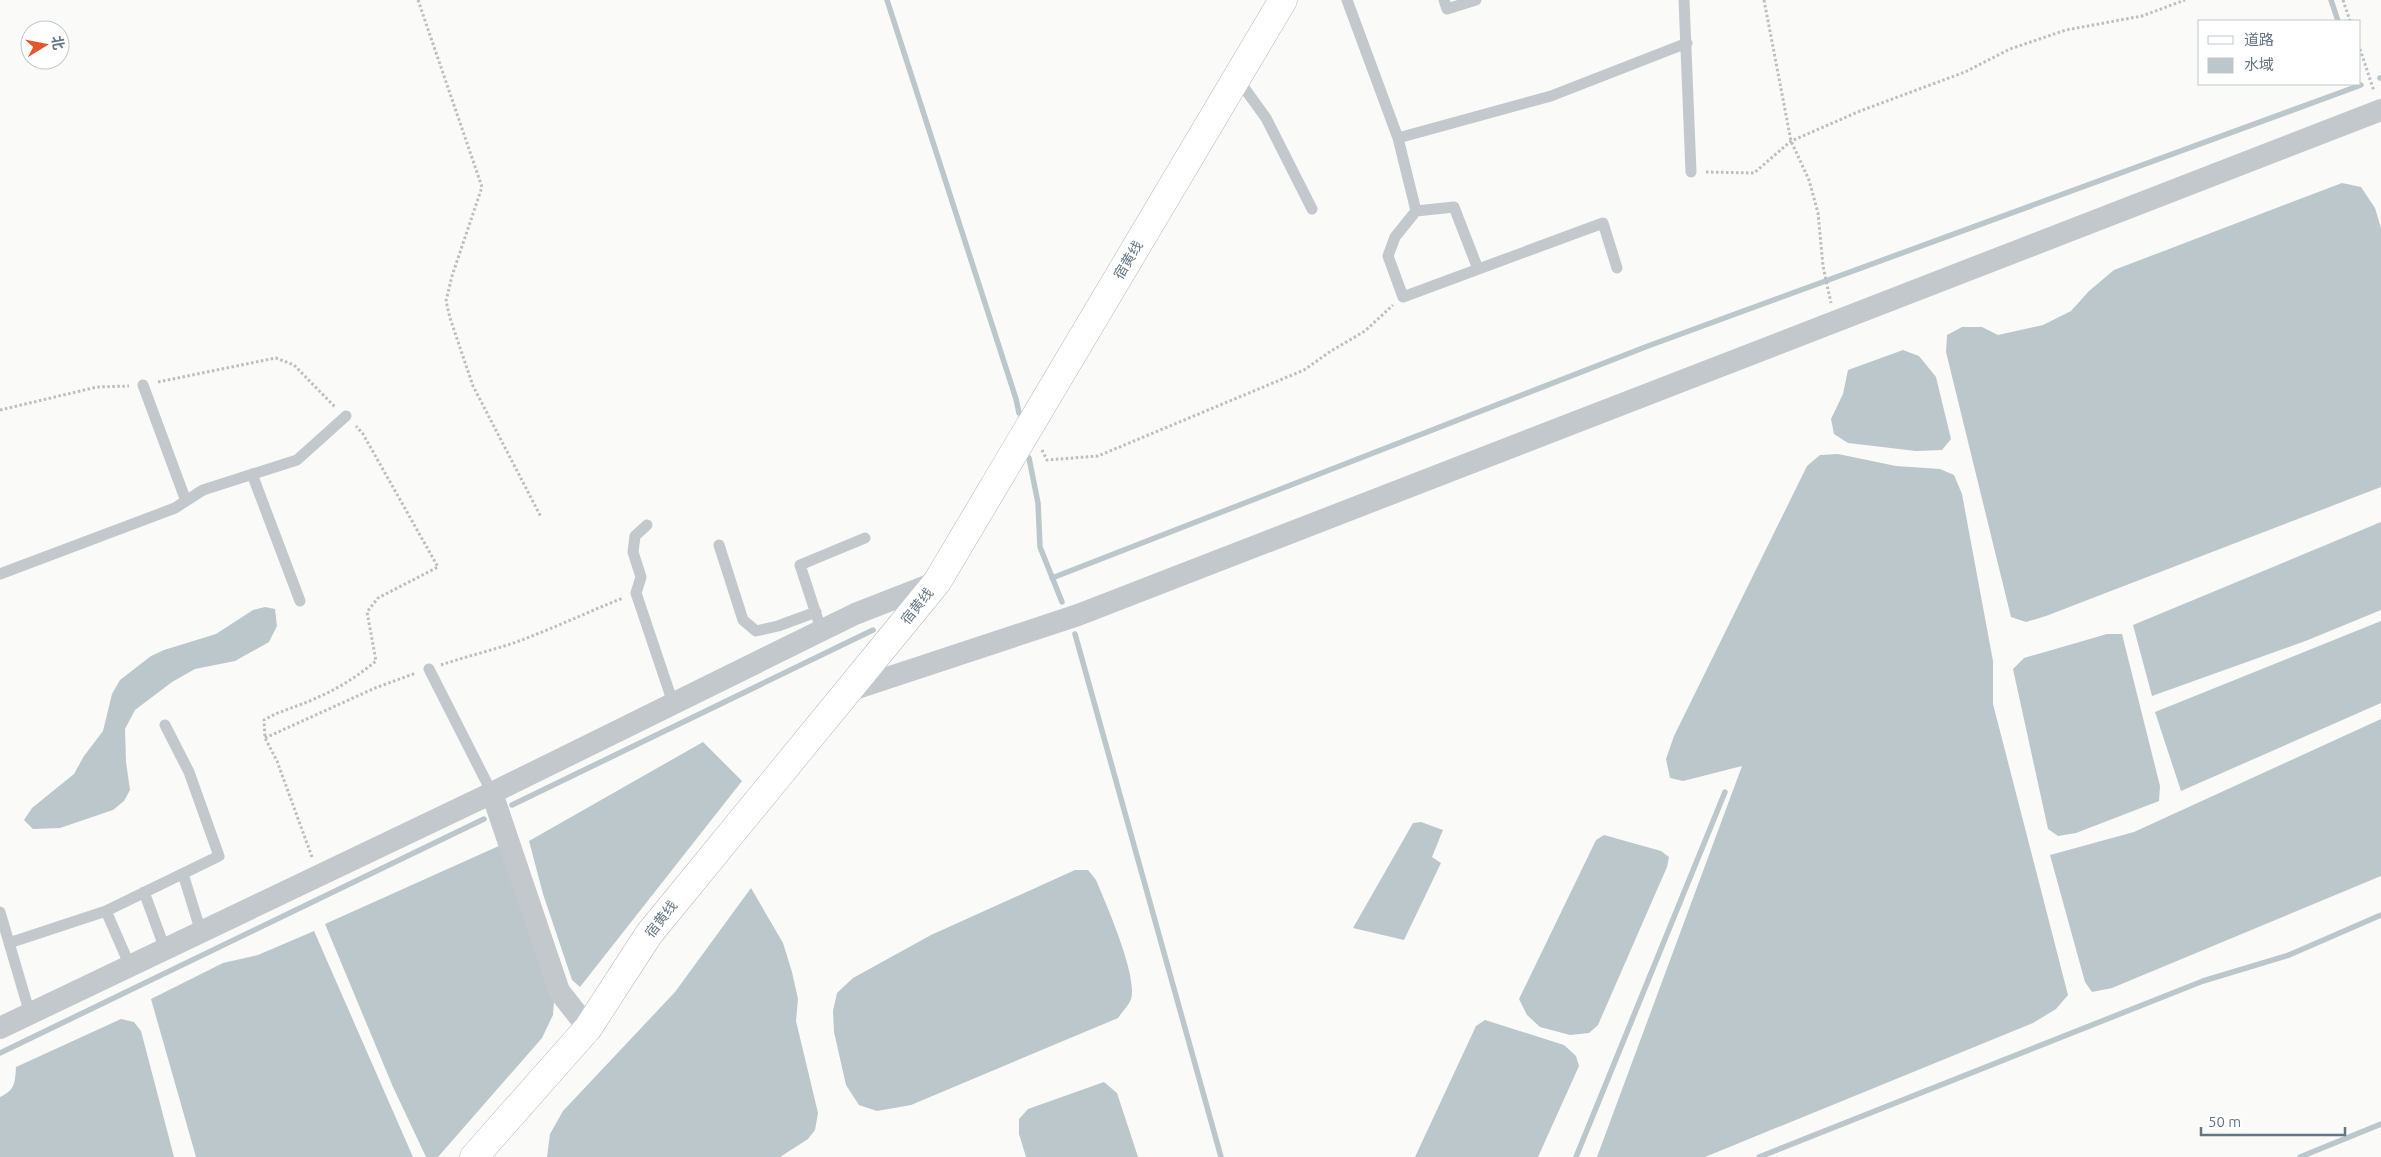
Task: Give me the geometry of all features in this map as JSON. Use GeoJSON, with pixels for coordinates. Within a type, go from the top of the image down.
{"type":"FeatureCollection","features":[{"type":"Feature","properties":{"kind":"main road","name":"宿黄线"},"geometry":{"type":"LineString","coordinates":[[474,1157],[588,1028],[649,934],[938,582],[1283,0]]}},
{"type":"Feature","properties":{"kind":"street"},"geometry":{"type":"LineString","coordinates":[[848,691],[1078,615],[2381,110]]}},
{"type":"Feature","properties":{"kind":"street"},"geometry":{"type":"LineString","coordinates":[[0,1028],[492,793],[673,704],[818,622],[855,614],[938,582]]}},
{"type":"Feature","properties":{"kind":"street"},"geometry":{"type":"LineString","coordinates":[[492,793],[559,991],[588,1028]]}},
{"type":"Feature","properties":{"kind":"lane"},"geometry":{"type":"LineString","coordinates":[[1347,0],[1398,138],[1416,211]]}},
{"type":"Feature","properties":{"kind":"lane"},"geometry":{"type":"LineString","coordinates":[[1444,0],[1447,9],[1476,0]]}},
{"type":"Feature","properties":{"kind":"lane"},"geometry":{"type":"LineString","coordinates":[[1684,0],[1691,172]]}},
{"type":"Feature","properties":{"kind":"lane"},"geometry":{"type":"LineString","coordinates":[[1398,138],[1550,96],[1686,43]]}},
{"type":"Feature","properties":{"kind":"lane"},"geometry":{"type":"LineString","coordinates":[[1236,78],[1266,118],[1312,209]]}},
{"type":"Feature","properties":{"kind":"lane"},"geometry":{"type":"LineString","coordinates":[[1478,269],[1454,207],[1416,211],[1395,237],[1388,256],[1403,297],[1603,223],[1616,268]]}},
{"type":"Feature","properties":{"kind":"lane"},"geometry":{"type":"LineString","coordinates":[[143,385],[186,501]]}},
{"type":"Feature","properties":{"kind":"lane"},"geometry":{"type":"LineString","coordinates":[[0,574],[175,508],[203,490],[297,460],[346,416]]}},
{"type":"Feature","properties":{"kind":"lane"},"geometry":{"type":"LineString","coordinates":[[252,474],[300,600]]}},
{"type":"Feature","properties":{"kind":"lane"},"geometry":{"type":"LineString","coordinates":[[647,525],[635,536],[633,552],[641,577],[636,593],[673,704]]}},
{"type":"Feature","properties":{"kind":"lane"},"geometry":{"type":"LineString","coordinates":[[719,545],[743,620],[756,631],[778,626],[818,622],[800,565],[865,538]]}},
{"type":"Feature","properties":{"kind":"lane"},"geometry":{"type":"LineString","coordinates":[[429,669],[492,793]]}},
{"type":"Feature","properties":{"kind":"lane"},"geometry":{"type":"LineString","coordinates":[[9,943],[106,911],[218,856],[189,772],[165,725]]}},
{"type":"Feature","properties":{"kind":"lane"},"geometry":{"type":"LineString","coordinates":[[183,874],[201,932]]}},
{"type":"Feature","properties":{"kind":"lane"},"geometry":{"type":"LineString","coordinates":[[144,892],[165,949]]}},
{"type":"Feature","properties":{"kind":"lane"},"geometry":{"type":"LineString","coordinates":[[106,911],[130,966]]}},
{"type":"Feature","properties":{"kind":"lane"},"geometry":{"type":"LineString","coordinates":[[0,912],[30,1014]]}},
{"type":"Feature","properties":{"kind":"path"},"geometry":{"type":"LineString","coordinates":[[418,0],[482,187],[452,276],[446,301],[450,318],[473,386],[541,517]]}},
{"type":"Feature","properties":{"kind":"path"},"geometry":{"type":"LineString","coordinates":[[1764,0],[1791,141],[1809,180],[1818,213],[1824,272],[1828,290]]}},
{"type":"Feature","properties":{"kind":"path"},"geometry":{"type":"LineString","coordinates":[[1691,172],[1754,173],[1791,141],[1860,111],[1965,72],[2010,48],[2066,30],[2142,16],[2185,0]]}},
{"type":"Feature","properties":{"kind":"path"},"geometry":{"type":"LineString","coordinates":[[2343,0],[2350,20]]}},
{"type":"Feature","properties":{"kind":"path"},"geometry":{"type":"LineString","coordinates":[[2361,52],[2381,110]]}},
{"type":"Feature","properties":{"kind":"path"},"geometry":{"type":"LineString","coordinates":[[1029,427],[1047,460],[1098,456],[1304,370],[1331,350],[1365,331],[1403,297]]}},
{"type":"Feature","properties":{"kind":"path"},"geometry":{"type":"LineString","coordinates":[[265,738],[375,688],[524,639],[636,593]]}},
{"type":"Feature","properties":{"kind":"water"},"geometry":{"type":"Polygon","coordinates":[[[2342,183],[2361,187],[2375,208],[2381,228],[2381,487],[2046,616],[2026,622],[2011,617],[1946,352],[1947,335],[1962,327],[1982,327],[1998,335],[2043,325],[2071,311],[2089,291],[2114,270],[2342,183]]]}},
{"type":"Feature","properties":{"kind":"water"},"geometry":{"type":"Polygon","coordinates":[[[1903,350],[1919,356],[1936,377],[1951,439],[1942,450],[1916,451],[1848,443],[1834,434],[1831,419],[1843,394],[1848,370],[1903,350]]]}},
{"type":"Feature","properties":{"kind":"water"},"geometry":{"type":"Polygon","coordinates":[[[1838,454],[1896,466],[1940,469],[1954,475],[1962,494],[1993,661],[1993,704],[2068,995],[2056,1009],[2033,1023],[1705,1157],[1597,1157],[1742,766],[1683,781],[1670,778],[1666,759],[1674,736],[1807,466],[1820,455],[1838,454]]]}},
{"type":"Feature","properties":{"kind":"water"},"geometry":{"type":"Polygon","coordinates":[[[2381,522],[2381,610],[2308,640],[2152,696],[2133,625],[2381,522]]]}},
{"type":"Feature","properties":{"kind":"water"},"geometry":{"type":"Polygon","coordinates":[[[265,607],[275,609],[277,626],[269,642],[235,661],[195,669],[172,682],[135,710],[125,729],[126,762],[130,790],[124,801],[113,810],[60,828],[33,829],[24,820],[32,808],[74,774],[84,756],[103,731],[112,694],[120,680],[151,656],[164,650],[216,634],[253,610],[265,607]]]}},
{"type":"Feature","properties":{"kind":"water"},"geometry":{"type":"Polygon","coordinates":[[[2381,621],[2381,703],[2181,791],[2155,712],[2381,621]]]}},
{"type":"Feature","properties":{"kind":"water"},"geometry":{"type":"Polygon","coordinates":[[[2107,634],[2122,634],[2160,786],[2159,801],[2076,833],[2058,836],[2048,829],[2013,669],[2024,658],[2107,634]]]}},
{"type":"Feature","properties":{"kind":"water"},"geometry":{"type":"Polygon","coordinates":[[[2381,719],[2381,876],[2112,988],[2092,992],[2085,982],[2050,855],[2134,832],[2381,719]]]}},
{"type":"Feature","properties":{"kind":"water"},"geometry":{"type":"Polygon","coordinates":[[[703,742],[742,781],[580,987],[572,980],[543,894],[529,841],[703,742]]]}},
{"type":"Feature","properties":{"kind":"water"},"geometry":{"type":"Polygon","coordinates":[[[1421,822],[1443,830],[1432,857],[1441,863],[1404,940],[1353,928],[1413,823],[1421,822]]]}},
{"type":"Feature","properties":{"kind":"water"},"geometry":{"type":"Polygon","coordinates":[[[1604,835],[1661,851],[1669,857],[1667,867],[1598,1025],[1589,1033],[1570,1035],[1540,1027],[1527,1015],[1519,999],[1596,840],[1604,835]]]}},
{"type":"Feature","properties":{"kind":"water"},"geometry":{"type":"Polygon","coordinates":[[[501,845],[554,1001],[553,1015],[542,1038],[438,1157],[426,1157],[393,1087],[325,924],[501,845]]]}},
{"type":"Feature","properties":{"kind":"water"},"geometry":{"type":"Polygon","coordinates":[[[1075,870],[1088,870],[1096,880],[1126,958],[1132,988],[1131,999],[1118,1018],[911,1105],[877,1111],[859,1105],[846,1085],[834,1032],[833,1011],[837,993],[853,978],[931,935],[1075,870]]]}},
{"type":"Feature","properties":{"kind":"water"},"geometry":{"type":"Polygon","coordinates":[[[751,888],[783,943],[792,972],[798,999],[796,1021],[818,1113],[815,1130],[808,1139],[780,1157],[547,1157],[550,1134],[563,1111],[675,992],[751,888]]]}},
{"type":"Feature","properties":{"kind":"water"},"geometry":{"type":"Polygon","coordinates":[[[314,931],[413,1157],[196,1157],[151,999],[223,963],[258,955],[314,931]]]}},
{"type":"Feature","properties":{"kind":"water"},"geometry":{"type":"Polygon","coordinates":[[[121,1019],[134,1022],[141,1031],[174,1157],[0,1157],[0,1097],[11,1089],[16,1067],[121,1019]]]}},
{"type":"Feature","properties":{"kind":"water"},"geometry":{"type":"Polygon","coordinates":[[[1485,1020],[1564,1045],[1576,1056],[1579,1066],[1538,1157],[1415,1157],[1476,1026],[1485,1020]]]}},
{"type":"Feature","properties":{"kind":"water"},"geometry":{"type":"Polygon","coordinates":[[[1104,1082],[1117,1093],[1138,1157],[1026,1157],[1019,1134],[1019,1119],[1028,1109],[1104,1082]]]}},
{"type":"Feature","properties":{"kind":"waterway"},"geometry":{"type":"LineString","coordinates":[[887,0],[1019,413]]}},
{"type":"Feature","properties":{"kind":"waterway"},"geometry":{"type":"LineString","coordinates":[[2331,0],[2338,20]]}},
{"type":"Feature","properties":{"kind":"waterway"},"geometry":{"type":"LineString","coordinates":[[1052,578],[1648,346],[2361,85]]}},
{"type":"Feature","properties":{"kind":"waterway"},"geometry":{"type":"LineString","coordinates":[[1029,458],[1038,503],[1040,547],[1062,602]]}},
{"type":"Feature","properties":{"kind":"waterway"},"geometry":{"type":"LineString","coordinates":[[512,805],[873,630]]}},
{"type":"Feature","properties":{"kind":"waterway"},"geometry":{"type":"LineString","coordinates":[[1075,634],[1221,1157]]}},
{"type":"Feature","properties":{"kind":"waterway"},"geometry":{"type":"LineString","coordinates":[[1576,1157],[1725,792]]}},
{"type":"Feature","properties":{"kind":"waterway"},"geometry":{"type":"LineString","coordinates":[[0,1053],[484,819]]}},
{"type":"Feature","properties":{"kind":"waterway"},"geometry":{"type":"LineString","coordinates":[[1759,1157],[2203,981],[2289,955],[2381,915]]}},
{"type":"Feature","properties":{"kind":"waterway"},"geometry":{"type":"LineString","coordinates":[[2300,1157],[2381,1124]]}}]}
